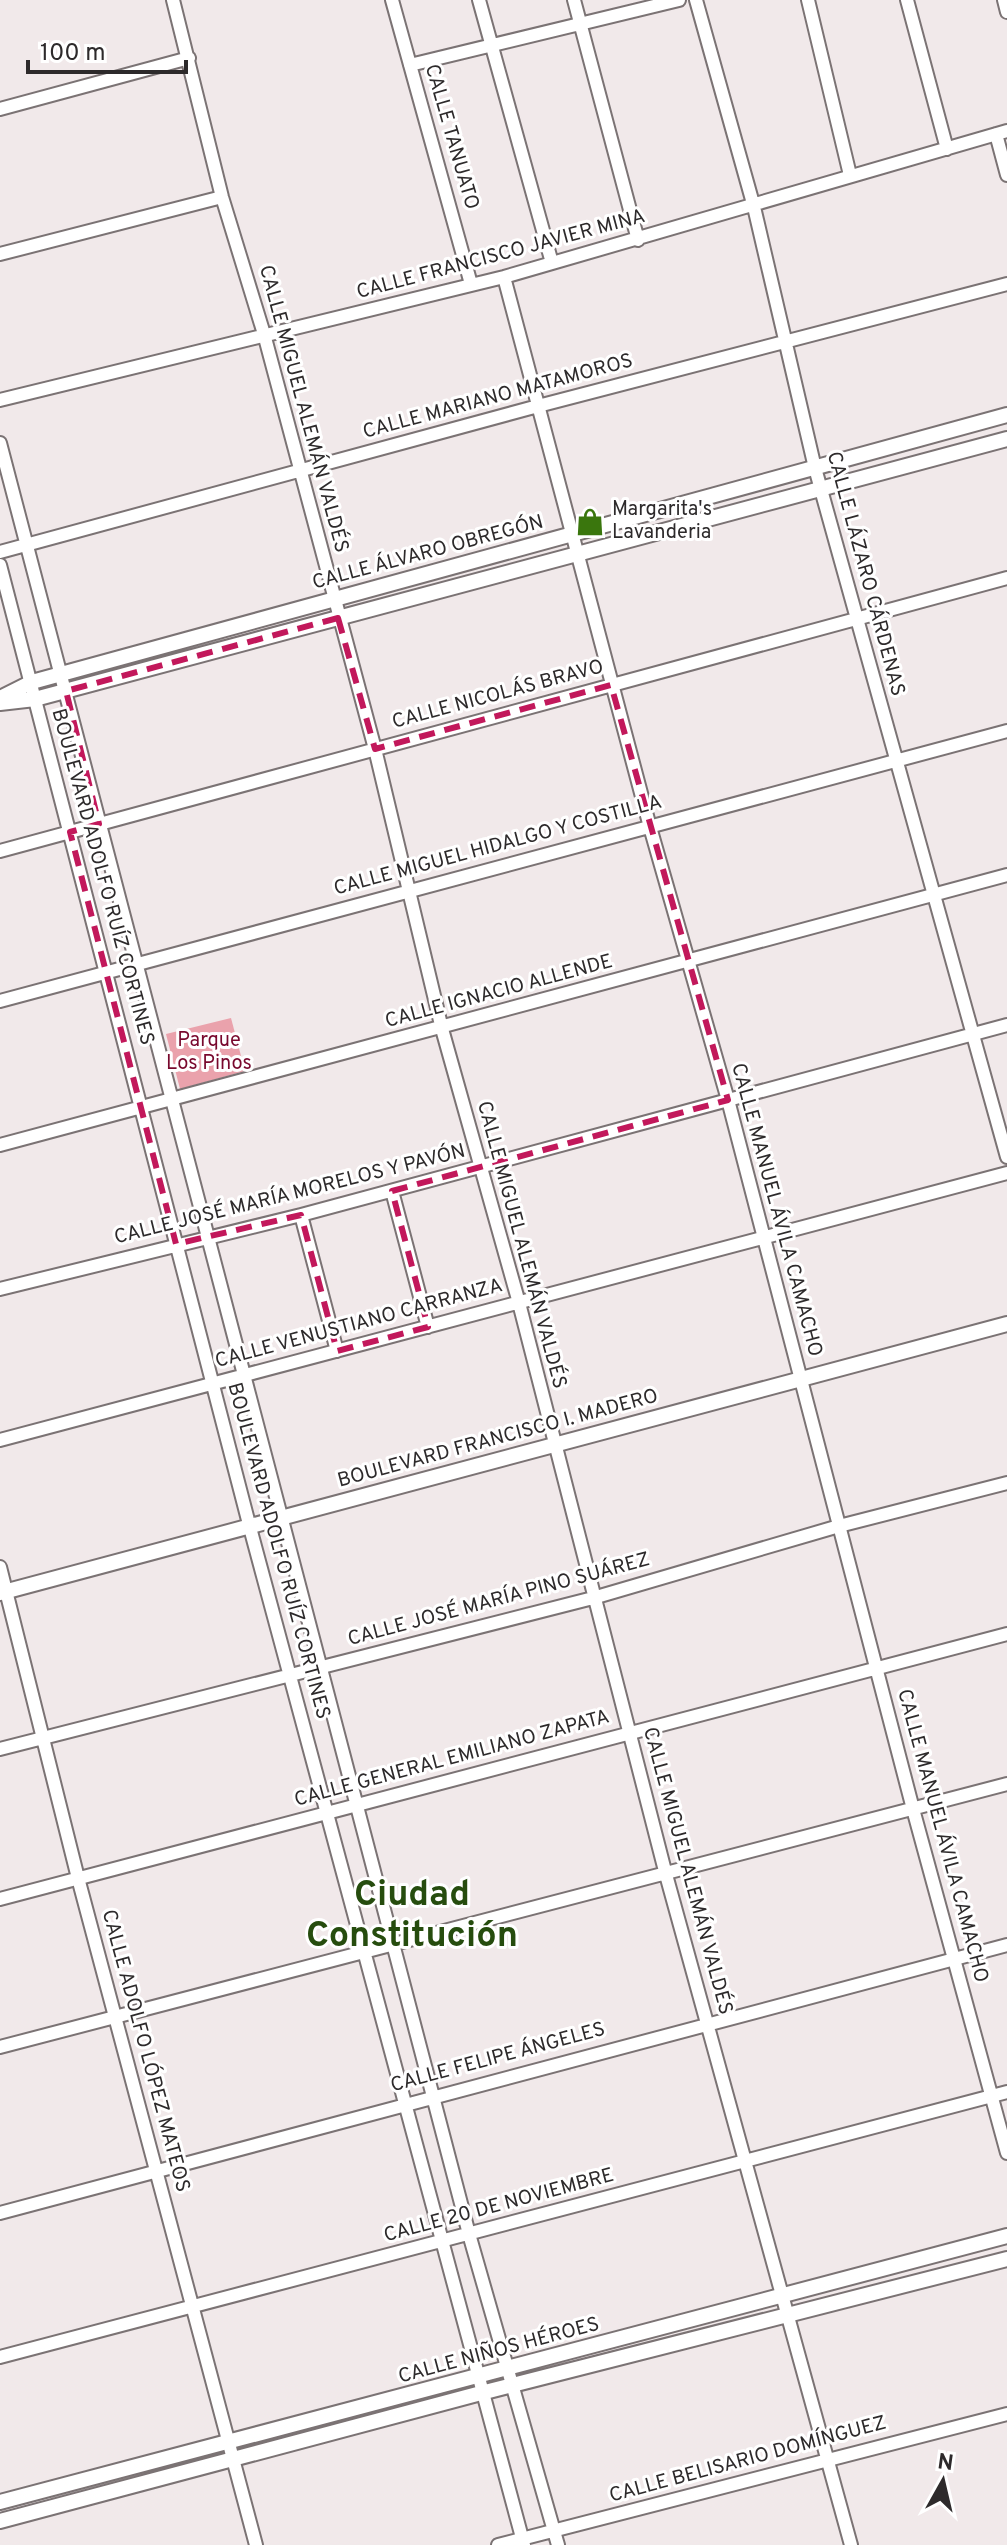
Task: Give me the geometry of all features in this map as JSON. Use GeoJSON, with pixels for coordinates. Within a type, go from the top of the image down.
{"type":"FeatureCollection","features":[{"type":"Feature","properties":{"kind":"street","name":"CALLE MIGUEL ALEMÁN VALDÉS"},"geometry":{"type":"LineString","coordinates":[[173,0],[222,197],[264,334],[375,749],[442,1029],[519,1303],[553,1446],[665,1871],[851,2545]]}},
{"type":"Feature","properties":{"kind":"street","name":"CALLE TANUATO"},"geometry":{"type":"LineString","coordinates":[[392,0],[471,284]]}},
{"type":"Feature","properties":{"kind":"street"},"geometry":{"type":"LineString","coordinates":[[479,0],[552,263]]}},
{"type":"Feature","properties":{"kind":"street"},"geometry":{"type":"LineString","coordinates":[[574,0],[638,240]]}},
{"type":"Feature","properties":{"kind":"street"},"geometry":{"type":"LineString","coordinates":[[410,65],[679,0]]}},
{"type":"Feature","properties":{"kind":"street","name":"CALLE LÁZARO CÁRDENAS"},"geometry":{"type":"LineString","coordinates":[[696,0],[754,207],[820,489],[1007,1157]]}},
{"type":"Feature","properties":{"kind":"street"},"geometry":{"type":"LineString","coordinates":[[808,0],[850,175]]}},
{"type":"Feature","properties":{"kind":"street"},"geometry":{"type":"LineString","coordinates":[[907,0],[947,149]]}},
{"type":"Feature","properties":{"kind":"street"},"geometry":{"type":"LineString","coordinates":[[1004,0],[1007,12]]}},
{"type":"Feature","properties":{"kind":"street"},"geometry":{"type":"LineString","coordinates":[[0,109],[189,58]]}},
{"type":"Feature","properties":{"kind":"street"},"geometry":{"type":"LineString","coordinates":[[1002,133],[1007,175]]}},
{"type":"Feature","properties":{"kind":"street","name":"CALLE FRANCISCO JAVIER MINA"},"geometry":{"type":"LineString","coordinates":[[0,400],[504,277],[1002,133]]}},
{"type":"Feature","properties":{"kind":"street"},"geometry":{"type":"LineString","coordinates":[[0,254],[222,197]]}},
{"type":"Feature","properties":{"kind":"street","name":"CALLE MANUEL ÁVILA CAMACHO"},"geometry":{"type":"LineString","coordinates":[[504,277],[611,685],[728,1100],[913,1809],[1007,2153]]}},
{"type":"Feature","properties":{"kind":"street","name":"CALLE MARIANO MATAMOROS"},"geometry":{"type":"LineString","coordinates":[[0,552],[538,406],[786,344],[1007,284]]}},
{"type":"Feature","properties":{"kind":"street","name":"CALLE ÁLVARO OBREGÓN"},"geometry":{"type":"LineString","coordinates":[[0,700],[32,682],[1007,415]]}},
{"type":"Feature","properties":{"kind":"street","name":"CALLE ÁLVARO OBREGÓN"},"geometry":{"type":"LineString","coordinates":[[0,700],[35,699],[66,691],[1007,439]]}},
{"type":"Feature","properties":{"kind":"street","name":"BOULEVARD ADOLFO RUÍZ CORTINES"},"geometry":{"type":"LineString","coordinates":[[0,443],[469,2234],[558,2545]]}},
{"type":"Feature","properties":{"kind":"street","name":"BOULEVARD ADOLFO RUÍZ CORTINES"},"geometry":{"type":"LineString","coordinates":[[0,565],[249,1524],[366,1949],[440,2243],[523,2542]]}},
{"type":"Feature","properties":{"kind":"street","name":"CALLE NICOLÁS BRAVO"},"geometry":{"type":"LineString","coordinates":[[0,851],[1007,578]]}},
{"type":"Feature","properties":{"kind":"street","name":"CALLE MIGUEL HIDALGO Y COSTILLA"},"geometry":{"type":"LineString","coordinates":[[0,1001],[1007,731]]}},
{"type":"Feature","properties":{"kind":"street","name":"CALLE IGNACIO ALLENDE"},"geometry":{"type":"LineString","coordinates":[[0,1145],[442,1029],[1007,875]]}},
{"type":"Feature","properties":{"kind":"street","name":"CALLE JOSÉ MARÍA MORELOS Y PAVÓN"},"geometry":{"type":"LineString","coordinates":[[0,1289],[301,1215],[1007,1025]]}},
{"type":"Feature","properties":{"kind":"street","name":"CALLE VENUSTIANO CARRANZA"},"geometry":{"type":"LineString","coordinates":[[0,1440],[1007,1173]]}},
{"type":"Feature","properties":{"kind":"street"},"geometry":{"type":"LineString","coordinates":[[392,1191],[428,1327]]}},
{"type":"Feature","properties":{"kind":"street"},"geometry":{"type":"LineString","coordinates":[[301,1215],[337,1351]]}},
{"type":"Feature","properties":{"kind":"street","name":"BOULEVARD FRANCISCO I. MADERO"},"geometry":{"type":"LineString","coordinates":[[3,1592],[1007,1324]]}},
{"type":"Feature","properties":{"kind":"street","name":"CALLE JOSÉ MARÍA PINO SUÁREZ"},"geometry":{"type":"LineString","coordinates":[[0,1749],[593,1598],[839,1526],[1007,1483]]}},
{"type":"Feature","properties":{"kind":"street","name":"CALLE ADOLFO LÓPEZ MATEOS"},"geometry":{"type":"LineString","coordinates":[[0,1567],[3,1592],[256,2545]]}},
{"type":"Feature","properties":{"kind":"street","name":"CALLE GENERAL EMILIANO ZAPATA"},"geometry":{"type":"LineString","coordinates":[[0,1899],[1007,1634]]}},
{"type":"Feature","properties":{"kind":"street"},"geometry":{"type":"LineString","coordinates":[[0,2047],[1007,1784]]}},
{"type":"Feature","properties":{"kind":"street","name":"CALLE FELIPE ÁNGELES"},"geometry":{"type":"LineString","coordinates":[[0,2213],[1007,1945]]}},
{"type":"Feature","properties":{"kind":"street","name":"CALLE 20 DE NOVIEMBRE"},"geometry":{"type":"LineString","coordinates":[[0,2357],[1007,2092]]}},
{"type":"Feature","properties":{"kind":"street","name":"CALLE NIÑOS HÉROES"},"geometry":{"type":"LineString","coordinates":[[0,2521],[233,2460],[479,2385],[507,2369],[1007,2236]]}},
{"type":"Feature","properties":{"kind":"street","name":"CALLE NIÑOS HÉROES"},"geometry":{"type":"LineString","coordinates":[[0,2502],[228,2443],[479,2385],[512,2385],[1007,2259]]}},
{"type":"Feature","properties":{"kind":"street","name":"CALLE BELISARIO DOMÍNGUEZ"},"geometry":{"type":"LineString","coordinates":[[498,2545],[523,2542],[1007,2414]]}},
{"type":"Feature","properties":{"kind":"highlighted area"},"geometry":{"type":"Polygon","coordinates":[[[338,618],[375,749],[611,685],[728,1100],[392,1191],[428,1327],[337,1351],[301,1215],[176,1244],[70,832],[99,824],[66,691],[338,618]]]}},
{"type":"Feature","properties":{"kind":"green space","name":"Parque Los Pinos"},"geometry":{"type":"Polygon","coordinates":[[[231,1018],[245,1071],[180,1089],[166,1034],[231,1018]]]}},
{"type":"Feature","properties":{"kind":"place","name":"Margarita's Lavanderia"},"geometry":{"type":"Point","coordinates":[590,522]}},
{"type":"Feature","properties":{"kind":"district","name":"Ciudad Constitución"},"geometry":{"type":"Point","coordinates":[412,1916]}}]}
